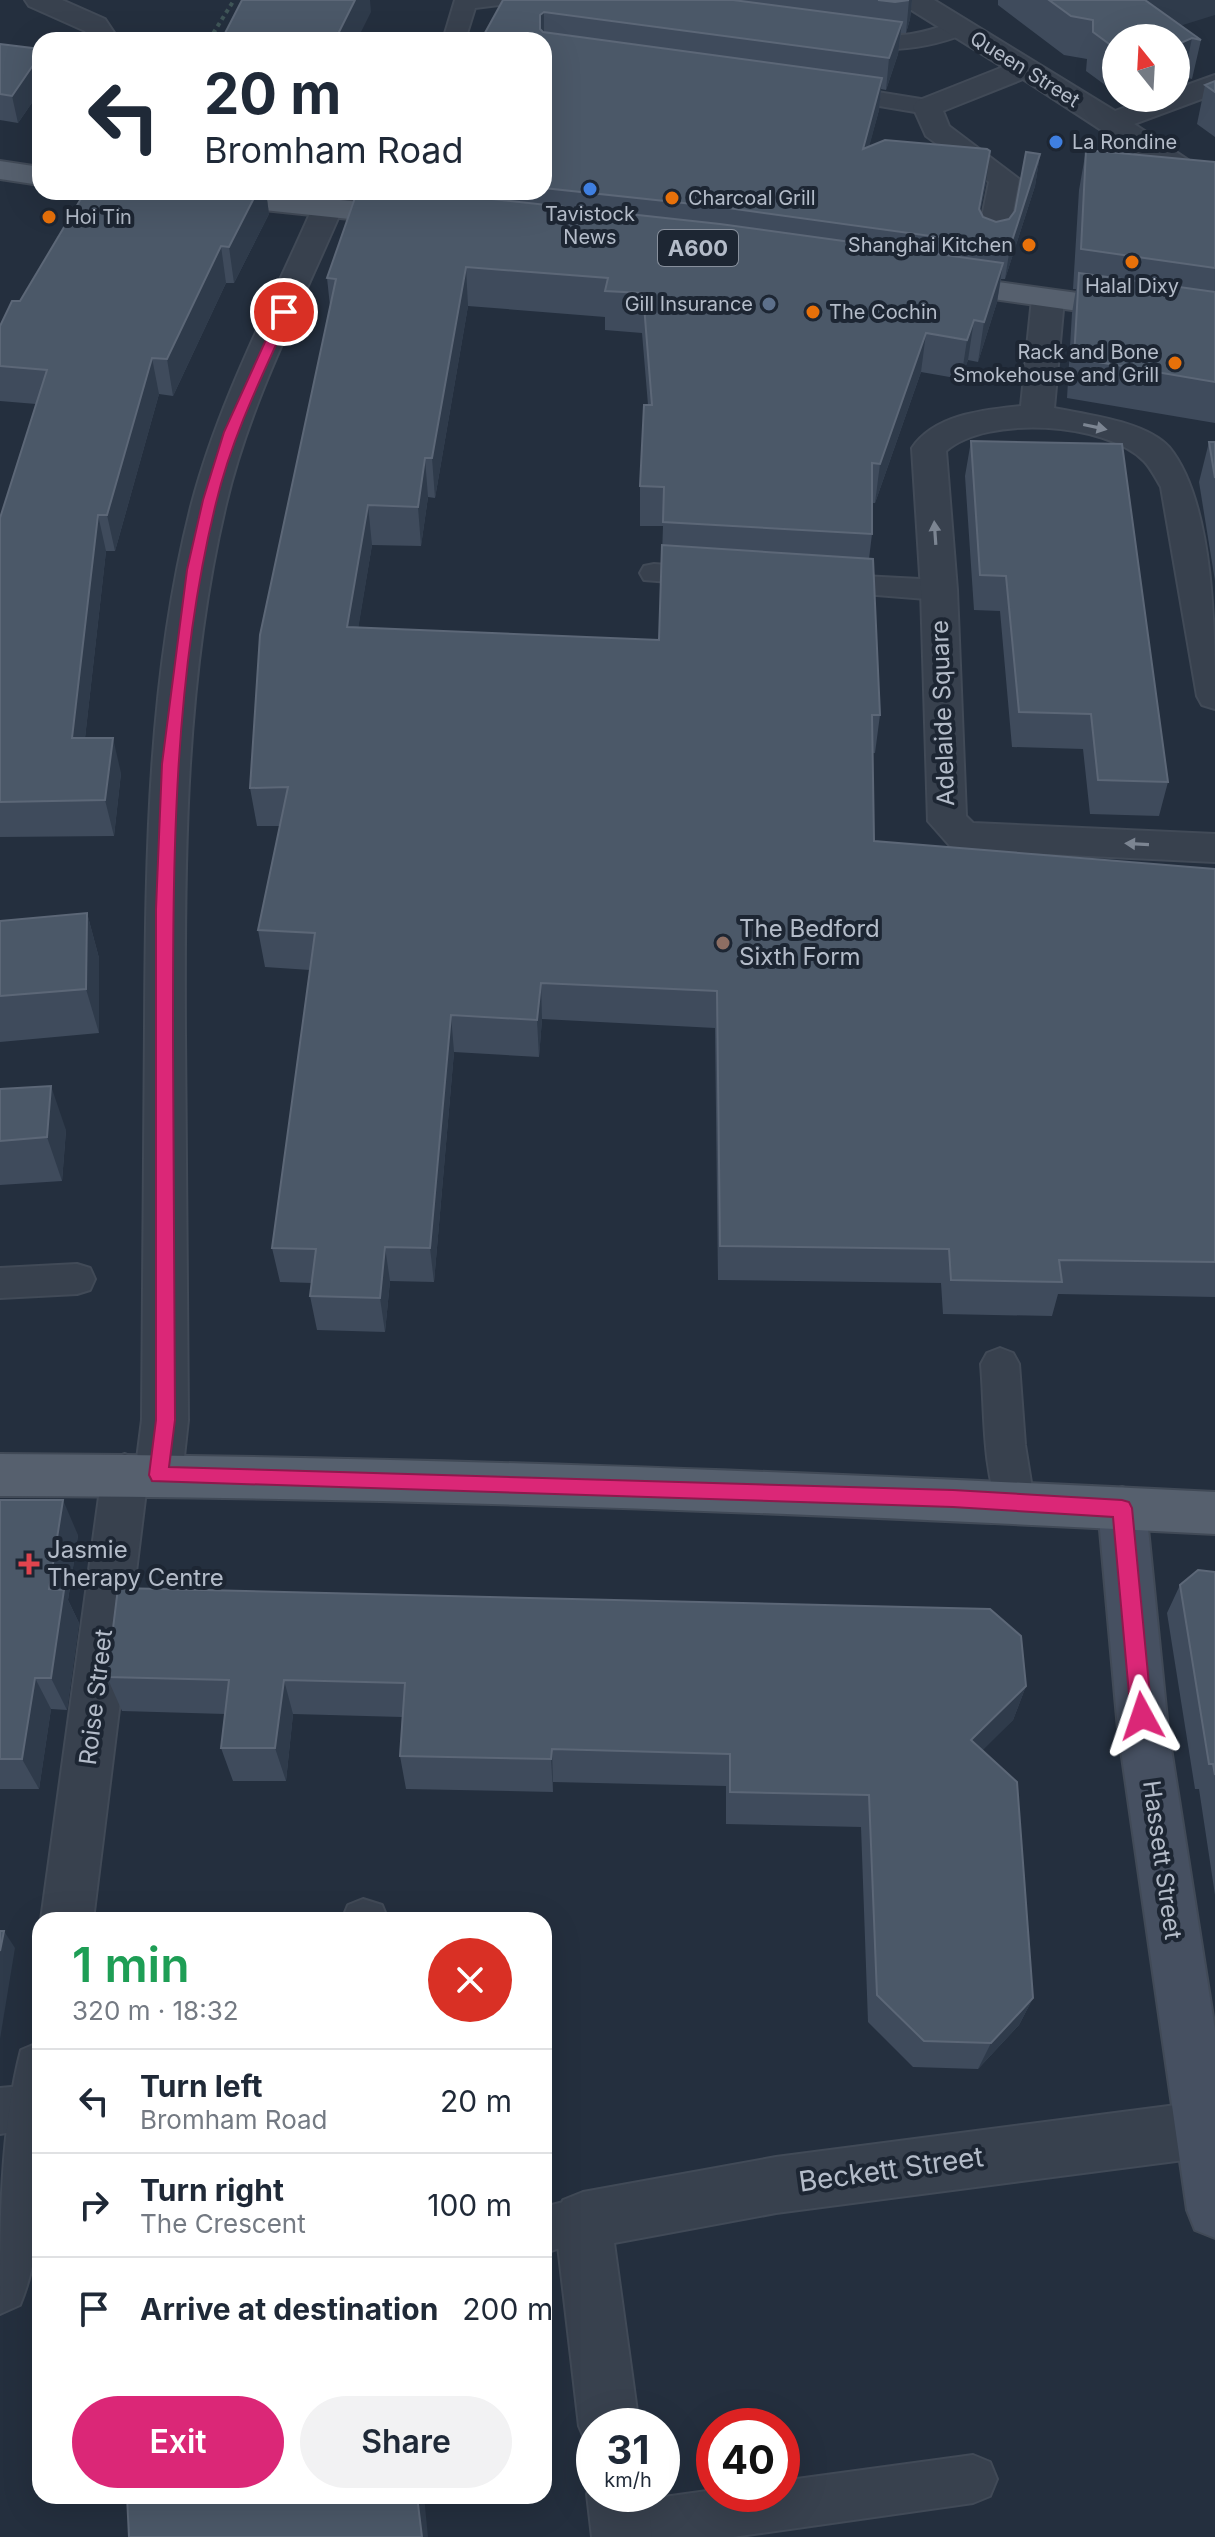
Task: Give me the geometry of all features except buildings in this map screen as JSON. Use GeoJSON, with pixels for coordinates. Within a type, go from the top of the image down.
{"type":"FeatureCollection","features":[{"type":"Feature","properties":{"kind":"main road"},"geometry":{"type":"LineString","coordinates":[[0,170],[32,175]]}},
{"type":"Feature","properties":{"kind":"main road"},"geometry":{"type":"LineString","coordinates":[[249,200],[429,218]]}},
{"type":"Feature","properties":{"kind":"main road"},"geometry":{"type":"LineString","coordinates":[[919,280],[1215,321]]}},
{"type":"Feature","properties":{"kind":"main road"},"geometry":{"type":"LineString","coordinates":[[0,1475],[142,1475],[1015,1501],[1215,1513]]}},
{"type":"Feature","properties":{"kind":"street"},"geometry":{"type":"LineString","coordinates":[[39,0],[95,25],[100,32]]}},
{"type":"Feature","properties":{"kind":"street","name":"Queen Street"},"geometry":{"type":"LineString","coordinates":[[915,0],[1112,122],[1215,191]]}},
{"type":"Feature","properties":{"kind":"street"},"geometry":{"type":"LineString","coordinates":[[992,242],[1004,179],[936,130],[927,107],[1023,69]]}},
{"type":"Feature","properties":{"kind":"street"},"geometry":{"type":"LineString","coordinates":[[1112,122],[1215,84]]}},
{"type":"Feature","properties":{"kind":"street","name":"Roise Street"},"geometry":{"type":"LineString","coordinates":[[68,1912],[142,1475],[165,1420],[165,909],[170,764],[194,570],[210,500],[231,432],[327,209]]}},
{"type":"Feature","properties":{"kind":"street"},"geometry":{"type":"LineString","coordinates":[[1037,415],[1048,299]]}},
{"type":"Feature","properties":{"kind":"street","name":"Adelaide Square"},"geometry":{"type":"LineString","coordinates":[[1215,696],[1178,487],[1156,453],[1118,432],[1037,415],[981,421],[944,435],[929,448],[939,590],[947,821],[964,836],[1215,848]]}},
{"type":"Feature","properties":{"kind":"street","name":"Hassett Street"},"geometry":{"type":"LineString","coordinates":[[1122,1508],[1143,1729],[1208,2128],[1215,2210]]}},
{"type":"Feature","properties":{"kind":"street"},"geometry":{"type":"LineString","coordinates":[[0,2285],[24,2096]]}},
{"type":"Feature","properties":{"kind":"street","name":"Beckett Street"},"geometry":{"type":"LineString","coordinates":[[605,2408],[564,2225],[776,2185],[1208,2128]]}},
{"type":"Feature","properties":{"kind":"lane"},"geometry":{"type":"LineString","coordinates":[[456,32],[465,2],[491,0]]}},
{"type":"Feature","properties":{"kind":"lane"},"geometry":{"type":"LineString","coordinates":[[830,36],[892,44],[928,41],[959,28]]}},
{"type":"Feature","properties":{"kind":"lane"},"geometry":{"type":"LineString","coordinates":[[806,88],[927,107]]}},
{"type":"Feature","properties":{"kind":"lane"},"geometry":{"type":"LineString","coordinates":[[654,573],[733,577]]}},
{"type":"Feature","properties":{"kind":"lane"},"geometry":{"type":"LineString","coordinates":[[796,581],[939,590]]}},
{"type":"Feature","properties":{"kind":"lane"},"geometry":{"type":"LineString","coordinates":[[0,1283],[77,1279]]}},
{"type":"Feature","properties":{"kind":"lane"},"geometry":{"type":"LineString","coordinates":[[1000,1364],[1006,1445],[1015,1501]]}},
{"type":"Feature","properties":{"kind":"lane"},"geometry":{"type":"LineString","coordinates":[[620,2520],[973,2479]]}},
{"type":"Feature","properties":{"kind":"path"},"geometry":{"type":"LineString","coordinates":[[214,32],[234,0]]}},
{"type":"Feature","properties":{"kind":"place","name":"La Rondine"},"geometry":{"type":"Point","coordinates":[1056,142]}},
{"type":"Feature","properties":{"kind":"place","name":"Tavistock News"},"geometry":{"type":"Point","coordinates":[590,189]}},
{"type":"Feature","properties":{"kind":"place","name":"Charcoal Grill"},"geometry":{"type":"Point","coordinates":[672,198]}},
{"type":"Feature","properties":{"kind":"place","name":"Hoi Tin"},"geometry":{"type":"Point","coordinates":[49,217]}},
{"type":"Feature","properties":{"kind":"place","name":"Shanghai Kitchen"},"geometry":{"type":"Point","coordinates":[1029,245]}},
{"type":"Feature","properties":{"kind":"place","name":"Halal Dixy"},"geometry":{"type":"Point","coordinates":[1132,262]}},
{"type":"Feature","properties":{"kind":"place","name":"Gill Insurance"},"geometry":{"type":"Point","coordinates":[769,304]}},
{"type":"Feature","properties":{"kind":"place","name":"The Cochin"},"geometry":{"type":"Point","coordinates":[813,312]}},
{"type":"Feature","properties":{"kind":"place","name":"Rack and Bone Smokehouse and Grill"},"geometry":{"type":"Point","coordinates":[1175,363]}},
{"type":"Feature","properties":{"kind":"place","name":"The Bedford Sixth Form"},"geometry":{"type":"Point","coordinates":[723,943]}},
{"type":"Feature","properties":{"kind":"place","name":"Jasmie Therapy Centre"},"geometry":{"type":"Point","coordinates":[29,1564]}},
{"type":"Feature","properties":{"kind":"route"},"geometry":{"type":"LineString","coordinates":[[284,312],[231,432],[210,500],[194,570],[170,764],[165,909],[165,1420],[159,1475],[1015,1501],[1122,1508],[1142,1716]]}}]}
